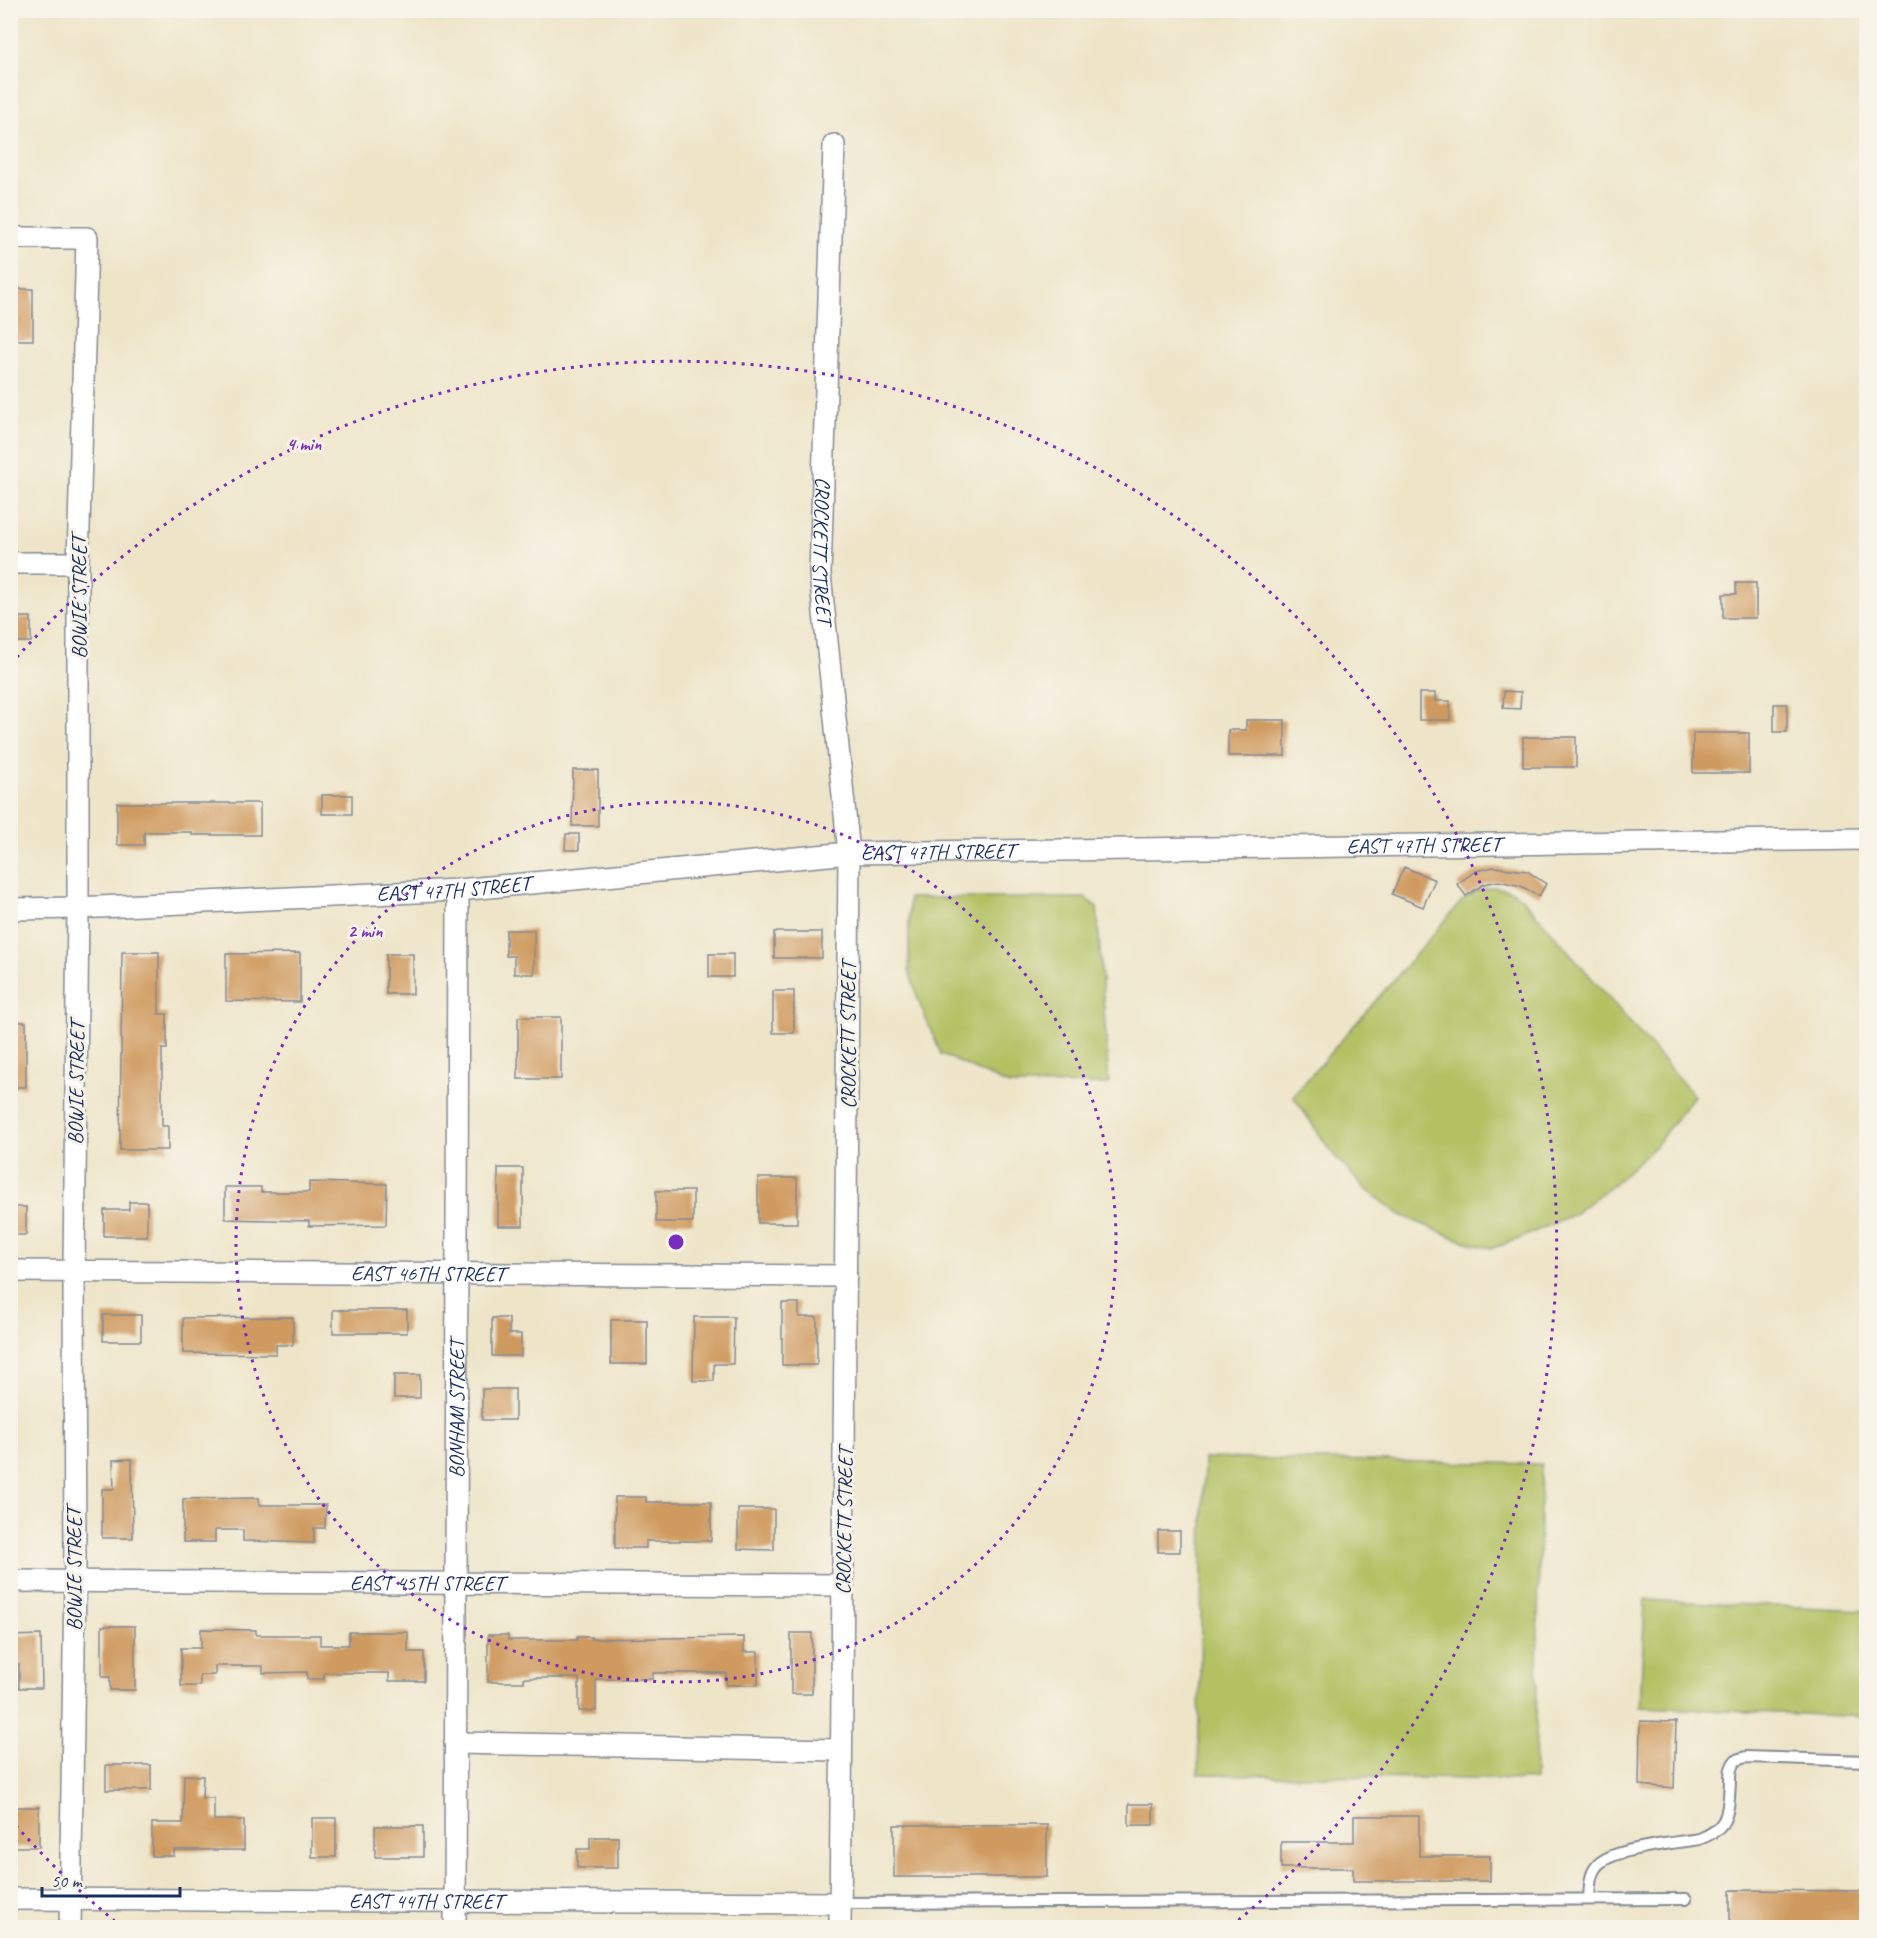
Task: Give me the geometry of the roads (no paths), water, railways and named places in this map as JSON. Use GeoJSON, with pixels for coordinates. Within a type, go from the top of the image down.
{"type":"FeatureCollection","features":[{"type":"Feature","properties":{"kind":"street","name":"CROCKETT STREET"},"geometry":{"type":"LineString","coordinates":[[834,145],[820,574],[849,853],[840,1928]]}},
{"type":"Feature","properties":{"kind":"street","name":"BOWIE STREET"},"geometry":{"type":"LineString","coordinates":[[10,238],[87,238],[78,563],[78,908],[74,1271],[75,1581],[70,1928]]}},
{"type":"Feature","properties":{"kind":"street"},"geometry":{"type":"LineString","coordinates":[[10,563],[78,563]]}},
{"type":"Feature","properties":{"kind":"street","name":"EAST 47TH STREET"},"geometry":{"type":"LineString","coordinates":[[10,909],[78,908],[458,890],[849,853],[1866,839]]}},
{"type":"Feature","properties":{"kind":"street","name":"BONHAM STREET"},"geometry":{"type":"LineString","coordinates":[[455,1928],[458,890]]}},
{"type":"Feature","properties":{"kind":"street","name":"EAST 46TH STREET"},"geometry":{"type":"LineString","coordinates":[[10,1271],[846,1276]]}},
{"type":"Feature","properties":{"kind":"street","name":"EAST 45TH STREET"},"geometry":{"type":"LineString","coordinates":[[10,1581],[843,1584]]}},
{"type":"Feature","properties":{"kind":"street"},"geometry":{"type":"LineString","coordinates":[[456,1743],[841,1750]]}},
{"type":"Feature","properties":{"kind":"street","name":"EAST 44TH STREET"},"geometry":{"type":"LineString","coordinates":[[10,1899],[840,1903]]}},
{"type":"Feature","properties":{"kind":"lane"},"geometry":{"type":"LineString","coordinates":[[1589,1899],[1591,1876],[1595,1867],[1609,1856],[1699,1839],[1719,1829],[1725,1821],[1731,1769],[1736,1760],[1746,1757],[1866,1761]]}},
{"type":"Feature","properties":{"kind":"lane"},"geometry":{"type":"LineString","coordinates":[[840,1903],[1686,1899]]}}]}
